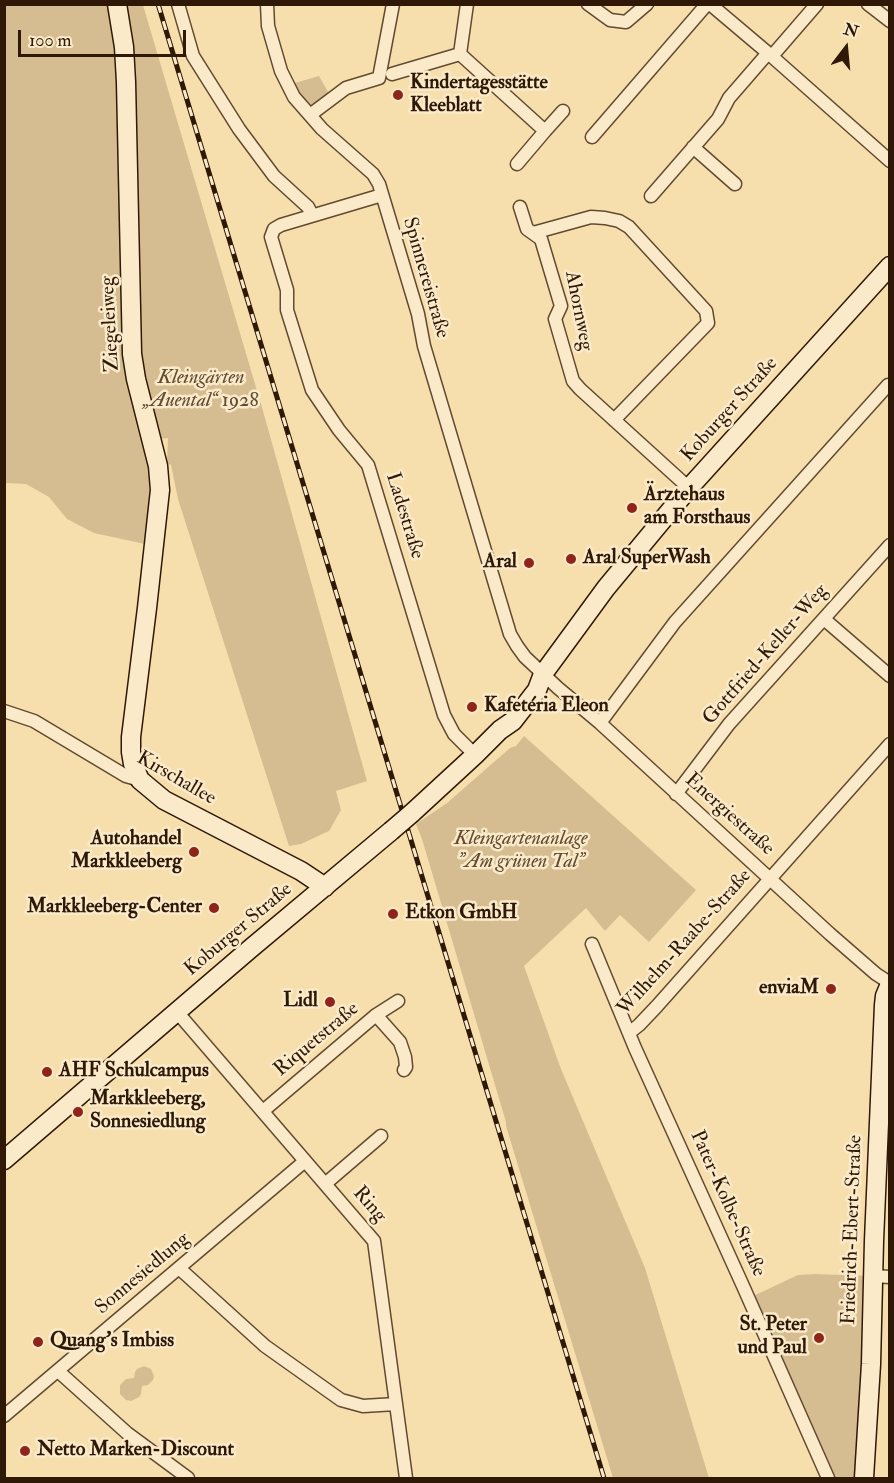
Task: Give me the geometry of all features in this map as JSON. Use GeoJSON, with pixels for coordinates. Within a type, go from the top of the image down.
{"type":"FeatureCollection","features":[{"type":"Feature","properties":{"kind":"main road","name":"Ziegeleiweg"},"geometry":{"type":"LineString","coordinates":[[117,4],[124,47],[132,354],[158,466],[160,490],[131,737],[133,764],[140,780]]}},
{"type":"Feature","properties":{"kind":"main road","name":"Koburger Straße"},"geometry":{"type":"LineString","coordinates":[[4,1160],[250,949],[392,831],[500,730],[504,718],[519,697],[543,674],[606,588],[689,488],[890,266]]}},
{"type":"Feature","properties":{"kind":"main road","name":"Kirschallee"},"geometry":{"type":"LineString","coordinates":[[140,780],[178,808],[301,871],[325,887]]}},
{"type":"Feature","properties":{"kind":"main road","name":"Friedrich-Ebert-Straße"},"geometry":{"type":"LineString","coordinates":[[864,1479],[871,1364],[881,1276],[885,1001],[890,984]]}},
{"type":"Feature","properties":{"kind":"street"},"geometry":{"type":"LineString","coordinates":[[178,4],[193,56],[239,129],[274,176],[308,207],[312,215],[382,195]]}},
{"type":"Feature","properties":{"kind":"street","name":"Spinnereistraße"},"geometry":{"type":"LineString","coordinates":[[267,4],[268,26],[281,71],[294,97],[322,129],[373,174],[379,184],[418,314],[424,346],[510,634],[525,657],[543,674]]}},
{"type":"Feature","properties":{"kind":"street"},"geometry":{"type":"LineString","coordinates":[[310,115],[346,88],[379,78],[393,4]]}},
{"type":"Feature","properties":{"kind":"street"},"geometry":{"type":"LineString","coordinates":[[460,54],[468,4]]}},
{"type":"Feature","properties":{"kind":"street"},"geometry":{"type":"LineString","coordinates":[[588,4],[610,20],[626,22],[647,4]]}},
{"type":"Feature","properties":{"kind":"street"},"geometry":{"type":"LineString","coordinates":[[592,137],[709,4],[890,161]]}},
{"type":"Feature","properties":{"kind":"street"},"geometry":{"type":"LineString","coordinates":[[651,196],[718,118],[729,98],[817,4]]}},
{"type":"Feature","properties":{"kind":"street"},"geometry":{"type":"LineString","coordinates":[[868,4],[890,21]]}},
{"type":"Feature","properties":{"kind":"street"},"geometry":{"type":"LineString","coordinates":[[392,74],[460,54]]}},
{"type":"Feature","properties":{"kind":"street"},"geometry":{"type":"LineString","coordinates":[[460,54],[545,131]]}},
{"type":"Feature","properties":{"kind":"street"},"geometry":{"type":"LineString","coordinates":[[517,164],[563,111]]}},
{"type":"Feature","properties":{"kind":"street"},"geometry":{"type":"LineString","coordinates":[[693,147],[735,184]]}},
{"type":"Feature","properties":{"kind":"street","name":"Ahornweg"},"geometry":{"type":"LineString","coordinates":[[520,207],[527,229],[541,239],[561,306],[555,319],[573,381],[580,390],[689,488]]}},
{"type":"Feature","properties":{"kind":"street","name":"Ladestraße"},"geometry":{"type":"LineString","coordinates":[[312,215],[281,225],[274,229],[271,237],[287,290],[287,310],[290,321],[312,390],[339,430],[368,465],[444,715],[454,734],[475,755]]}},
{"type":"Feature","properties":{"kind":"street"},"geometry":{"type":"LineString","coordinates":[[533,233],[591,218],[620,221],[629,227],[706,311],[708,323],[614,420]]}},
{"type":"Feature","properties":{"kind":"street"},"geometry":{"type":"LineString","coordinates":[[600,723],[675,622],[890,385]]}},
{"type":"Feature","properties":{"kind":"street","name":"Gottfried-Keller-Weg"},"geometry":{"type":"LineString","coordinates":[[676,794],[729,724],[890,545]]}},
{"type":"Feature","properties":{"kind":"street"},"geometry":{"type":"LineString","coordinates":[[824,619],[890,676]]}},
{"type":"Feature","properties":{"kind":"street","name":"Energiestraße"},"geometry":{"type":"LineString","coordinates":[[543,674],[600,723],[830,934],[890,984]]}},
{"type":"Feature","properties":{"kind":"street","name":"Kirschallee"},"geometry":{"type":"LineString","coordinates":[[4,711],[34,721],[126,776],[140,780]]}},
{"type":"Feature","properties":{"kind":"street","name":"Wilhelm-Raabe-Straße"},"geometry":{"type":"LineString","coordinates":[[629,1033],[657,1006],[890,744]]}},
{"type":"Feature","properties":{"kind":"street","name":"Pater-Kolbe-Straße"},"geometry":{"type":"LineString","coordinates":[[592,944],[629,1033],[828,1479]]}},
{"type":"Feature","properties":{"kind":"street","name":"Riquetstraße"},"geometry":{"type":"LineString","coordinates":[[263,1111],[376,1015],[398,1001]]}},
{"type":"Feature","properties":{"kind":"street","name":"Ring"},"geometry":{"type":"LineString","coordinates":[[177,1012],[374,1241],[406,1479]]}},
{"type":"Feature","properties":{"kind":"street"},"geometry":{"type":"LineString","coordinates":[[376,1015],[400,1042],[405,1057],[404,1070]]}},
{"type":"Feature","properties":{"kind":"street"},"geometry":{"type":"LineString","coordinates":[[325,1184],[381,1137]]}},
{"type":"Feature","properties":{"kind":"street","name":"Sonnesiedlung"},"geometry":{"type":"LineString","coordinates":[[4,1416],[305,1161]]}},
{"type":"Feature","properties":{"kind":"street"},"geometry":{"type":"LineString","coordinates":[[180,1269],[265,1346],[341,1400],[363,1406],[396,1404]]}},
{"type":"Feature","properties":{"kind":"street"},"geometry":{"type":"LineString","coordinates":[[58,1371],[127,1433],[188,1479]]}},
{"type":"Feature","properties":{"kind":"green space"},"geometry":{"type":"Polygon","coordinates":[[[5,5],[117,5],[132,354],[151,437],[154,546],[94,533],[67,519],[49,497],[26,484],[5,483],[5,5]]]}},
{"type":"Feature","properties":{"kind":"green space","name":"Kleingärten „Auental“ 1928"},"geometry":{"type":"Polygon","coordinates":[[[124,5],[143,5],[263,411],[367,781],[336,791],[341,810],[329,831],[301,844],[289,846],[178,499],[171,465],[167,463],[168,438],[160,439],[142,376],[137,316],[132,38],[124,5]]]}},
{"type":"Feature","properties":{"kind":"green space"},"geometry":{"type":"Polygon","coordinates":[[[319,76],[332,99],[310,115],[288,85],[319,76]]]}},
{"type":"Feature","properties":{"kind":"green space","name":"Kleingartenanlage \"Am grünen Tal\""},"geometry":{"type":"Polygon","coordinates":[[[524,736],[696,890],[649,942],[620,915],[605,931],[586,908],[524,966],[561,1069],[645,1268],[709,1478],[613,1478],[416,824],[447,803],[510,748],[516,746],[524,736]]]}},
{"type":"Feature","properties":{"kind":"green space"},"geometry":{"type":"Polygon","coordinates":[[[798,1275],[873,1276],[864,1478],[828,1478],[749,1298],[798,1275]]]}},
{"type":"Feature","properties":{"kind":"green space"},"geometry":{"type":"Polygon","coordinates":[[[144,1366],[151,1369],[153,1380],[148,1385],[142,1386],[139,1397],[131,1401],[126,1400],[120,1394],[120,1385],[126,1379],[134,1378],[137,1369],[144,1366]]]}},
{"type":"Feature","properties":{"kind":"railway"},"geometry":{"type":"LineString","coordinates":[[158,4],[604,1478]]}},
{"type":"Feature","properties":{"kind":"place","name":"Kindertagesstätte Kleeblatt"},"geometry":{"type":"Point","coordinates":[398,95]}},
{"type":"Feature","properties":{"kind":"place","name":"Ärztehaus am Forsthaus"},"geometry":{"type":"Point","coordinates":[632,508]}},
{"type":"Feature","properties":{"kind":"place","name":"Aral SuperWash"},"geometry":{"type":"Point","coordinates":[571,559]}},
{"type":"Feature","properties":{"kind":"place","name":"Aral"},"geometry":{"type":"Point","coordinates":[529,563]}},
{"type":"Feature","properties":{"kind":"place","name":"Kafetéria Eleon"},"geometry":{"type":"Point","coordinates":[472,707]}},
{"type":"Feature","properties":{"kind":"place","name":"Autohandel Markkleeberg"},"geometry":{"type":"Point","coordinates":[194,852]}},
{"type":"Feature","properties":{"kind":"place","name":"Markkleeberg-Center"},"geometry":{"type":"Point","coordinates":[214,908]}},
{"type":"Feature","properties":{"kind":"place","name":"Etkon GmbH"},"geometry":{"type":"Point","coordinates":[393,914]}},
{"type":"Feature","properties":{"kind":"place","name":"enviaM"},"geometry":{"type":"Point","coordinates":[831,989]}},
{"type":"Feature","properties":{"kind":"place","name":"Lidl"},"geometry":{"type":"Point","coordinates":[330,1002]}},
{"type":"Feature","properties":{"kind":"place","name":"AHF Schulcampus"},"geometry":{"type":"Point","coordinates":[47,1072]}},
{"type":"Feature","properties":{"kind":"place","name":"Markkleeberg, Sonnesiedlung"},"geometry":{"type":"Point","coordinates":[78,1112]}},
{"type":"Feature","properties":{"kind":"place","name":"St. Peter und Paul"},"geometry":{"type":"Point","coordinates":[819,1338]}},
{"type":"Feature","properties":{"kind":"place","name":"Quang's Imbiss"},"geometry":{"type":"Point","coordinates":[38,1342]}},
{"type":"Feature","properties":{"kind":"place","name":"Netto Marken-Discount"},"geometry":{"type":"Point","coordinates":[25,1451]}}]}
